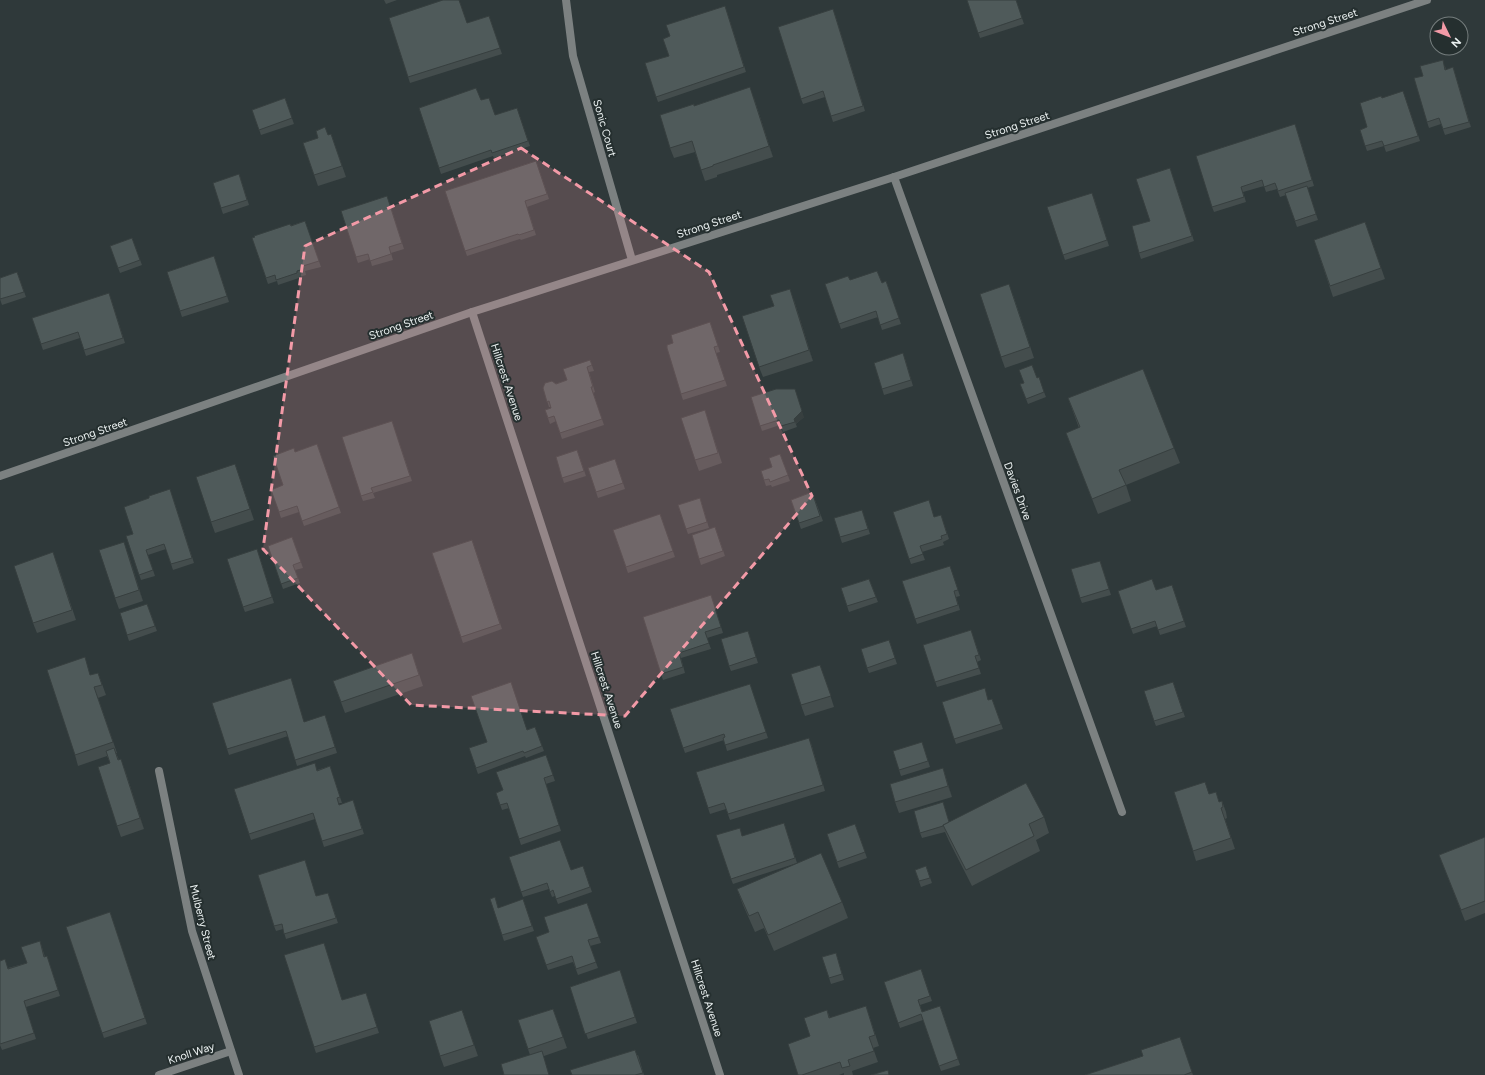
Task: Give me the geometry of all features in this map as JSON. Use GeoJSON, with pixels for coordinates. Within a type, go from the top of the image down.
{"type":"FeatureCollection","features":[{"type":"Feature","properties":{"kind":"street","name":"Sonic Court"},"geometry":{"type":"LineString","coordinates":[[566,0],[574,56],[632,260]]}},
{"type":"Feature","properties":{"kind":"street","name":"Strong Street"},"geometry":{"type":"LineString","coordinates":[[0,476],[472,312],[894,177],[1427,0]]}},
{"type":"Feature","properties":{"kind":"street","name":"Davies Drive"},"geometry":{"type":"LineString","coordinates":[[894,177],[1122,812]]}},
{"type":"Feature","properties":{"kind":"street","name":"Hillcrest Avenue"},"geometry":{"type":"LineString","coordinates":[[472,312],[720,1075]]}},
{"type":"Feature","properties":{"kind":"street","name":"Mulberry Street"},"geometry":{"type":"LineString","coordinates":[[159,771],[192,931],[239,1075]]}},
{"type":"Feature","properties":{"kind":"street","name":"Knoll Way"},"geometry":{"type":"LineString","coordinates":[[159,1075],[231,1051]]}},
{"type":"Feature","properties":{"kind":"highlighted area"},"geometry":{"type":"Polygon","coordinates":[[[521,148],[709,272],[812,496],[625,716],[411,705],[263,549],[305,246],[521,148]]]}},
{"type":"Feature","properties":{"kind":"building"},"geometry":{"type":"Polygon","coordinates":[[[443,0],[459,0],[467,23],[489,16],[500,48],[408,77],[389,18],[443,0]]]}},
{"type":"Feature","properties":{"kind":"building"},"geometry":{"type":"Polygon","coordinates":[[[967,0],[1016,0],[1022,18],[978,33],[967,0]]]}},
{"type":"Feature","properties":{"kind":"building"},"geometry":{"type":"Polygon","coordinates":[[[725,6],[744,67],[656,97],[645,63],[669,56],[663,39],[670,36],[666,25],[725,6]]]}},
{"type":"Feature","properties":{"kind":"building"},"geometry":{"type":"Polygon","coordinates":[[[833,9],[863,106],[831,116],[823,91],[801,99],[778,27],[833,9]]]}},
{"type":"Feature","properties":{"kind":"building"},"geometry":{"type":"Polygon","coordinates":[[[1443,60],[1445,70],[1453,67],[1469,122],[1443,129],[1439,118],[1427,122],[1414,78],[1423,76],[1420,66],[1443,60]]]}},
{"type":"Feature","properties":{"kind":"building"},"geometry":{"type":"Polygon","coordinates":[[[750,87],[769,146],[701,170],[692,141],[670,148],[660,115],[694,104],[694,106],[750,87]]]}},
{"type":"Feature","properties":{"kind":"building"},"geometry":{"type":"Polygon","coordinates":[[[476,88],[481,100],[489,98],[495,115],[517,108],[528,141],[492,153],[491,150],[439,168],[419,108],[476,88]]]}},
{"type":"Feature","properties":{"kind":"building"},"geometry":{"type":"Polygon","coordinates":[[[1403,91],[1418,136],[1384,146],[1382,141],[1365,146],[1360,130],[1367,127],[1360,103],[1403,91]]]}},
{"type":"Feature","properties":{"kind":"building"},"geometry":{"type":"Polygon","coordinates":[[[285,98],[292,118],[259,130],[252,110],[285,98]]]}},
{"type":"Feature","properties":{"kind":"building"},"geometry":{"type":"Polygon","coordinates":[[[1295,124],[1312,180],[1278,191],[1275,183],[1264,187],[1262,180],[1241,187],[1244,197],[1212,207],[1196,156],[1295,124]]]}},
{"type":"Feature","properties":{"kind":"building"},"geometry":{"type":"Polygon","coordinates":[[[325,127],[328,135],[331,134],[342,166],[314,175],[303,143],[318,138],[316,131],[325,127]]]}},
{"type":"Feature","properties":{"kind":"building"},"geometry":{"type":"Polygon","coordinates":[[[536,161],[547,194],[525,201],[534,230],[465,251],[445,191],[536,161]]]}},
{"type":"Feature","properties":{"kind":"building"},"geometry":{"type":"Polygon","coordinates":[[[1170,168],[1192,236],[1139,253],[1132,226],[1150,221],[1136,179],[1170,168]]]}},
{"type":"Feature","properties":{"kind":"building"},"geometry":{"type":"Polygon","coordinates":[[[239,174],[247,200],[221,208],[213,183],[239,174]]]}},
{"type":"Feature","properties":{"kind":"building"},"geometry":{"type":"Polygon","coordinates":[[[1307,186],[1316,214],[1295,221],[1285,193],[1307,186]]]}},
{"type":"Feature","properties":{"kind":"building"},"geometry":{"type":"Polygon","coordinates":[[[1092,193],[1107,240],[1063,255],[1047,207],[1092,193]]]}},
{"type":"Feature","properties":{"kind":"building"},"geometry":{"type":"Polygon","coordinates":[[[387,196],[402,243],[389,247],[391,254],[370,261],[368,254],[356,257],[341,211],[387,196]]]}},
{"type":"Feature","properties":{"kind":"building"},"geometry":{"type":"Polygon","coordinates":[[[305,221],[319,261],[303,266],[304,269],[297,271],[297,273],[276,280],[275,275],[266,278],[252,238],[290,224],[291,226],[305,221]]]}},
{"type":"Feature","properties":{"kind":"building"},"geometry":{"type":"Polygon","coordinates":[[[1365,222],[1381,268],[1330,286],[1314,240],[1365,222]]]}},
{"type":"Feature","properties":{"kind":"building"},"geometry":{"type":"Polygon","coordinates":[[[132,238],[140,260],[118,268],[110,246],[132,238]]]}},
{"type":"Feature","properties":{"kind":"building"},"geometry":{"type":"Polygon","coordinates":[[[214,256],[227,296],[180,311],[167,272],[214,256]]]}},
{"type":"Feature","properties":{"kind":"building"},"geometry":{"type":"Polygon","coordinates":[[[877,271],[882,283],[886,281],[899,318],[880,325],[876,311],[839,324],[825,284],[848,276],[850,280],[877,271]]]}},
{"type":"Feature","properties":{"kind":"building"},"geometry":{"type":"Polygon","coordinates":[[[17,272],[24,292],[0,299],[0,278],[17,272]]]}},
{"type":"Feature","properties":{"kind":"building"},"geometry":{"type":"Polygon","coordinates":[[[1009,284],[1030,347],[1001,357],[980,294],[1009,284]]]}},
{"type":"Feature","properties":{"kind":"building"},"geometry":{"type":"Polygon","coordinates":[[[790,289],[809,350],[759,367],[742,316],[774,306],[770,295],[790,289]]]}},
{"type":"Feature","properties":{"kind":"building"},"geometry":{"type":"Polygon","coordinates":[[[109,293],[123,338],[84,350],[78,332],[41,344],[32,318],[109,293]]]}},
{"type":"Feature","properties":{"kind":"building"},"geometry":{"type":"Polygon","coordinates":[[[710,322],[718,346],[714,347],[725,380],[681,394],[667,348],[667,345],[673,343],[671,335],[710,322]]]}},
{"type":"Feature","properties":{"kind":"building"},"geometry":{"type":"Polygon","coordinates":[[[903,353],[911,380],[882,389],[874,363],[903,353]]]}},
{"type":"Feature","properties":{"kind":"building"},"geometry":{"type":"Polygon","coordinates":[[[590,360],[592,365],[587,367],[593,387],[591,387],[602,419],[560,433],[554,416],[548,418],[545,410],[551,408],[549,401],[547,402],[543,388],[545,383],[552,381],[556,384],[567,380],[563,369],[590,360]]]}},
{"type":"Feature","properties":{"kind":"building"},"geometry":{"type":"Polygon","coordinates":[[[1032,365],[1037,378],[1039,377],[1044,392],[1026,399],[1020,384],[1024,383],[1019,370],[1032,365]]]}},
{"type":"Feature","properties":{"kind":"building"},"geometry":{"type":"Polygon","coordinates":[[[1143,369],[1174,448],[1119,470],[1126,485],[1092,499],[1066,433],[1080,427],[1068,398],[1143,369]]]}},
{"type":"Feature","properties":{"kind":"building"},"geometry":{"type":"Polygon","coordinates":[[[776,389],[795,389],[802,411],[794,419],[795,422],[781,426],[779,420],[760,426],[751,397],[776,389]]]}},
{"type":"Feature","properties":{"kind":"building"},"geometry":{"type":"Polygon","coordinates":[[[705,410],[718,453],[695,460],[681,418],[705,410]]]}},
{"type":"Feature","properties":{"kind":"building"},"geometry":{"type":"Polygon","coordinates":[[[392,421],[410,476],[371,488],[373,492],[361,496],[342,437],[392,421]]]}},
{"type":"Feature","properties":{"kind":"building"},"geometry":{"type":"Polygon","coordinates":[[[317,444],[339,507],[302,521],[297,506],[279,512],[271,490],[283,485],[273,456],[294,448],[295,452],[317,444]]]}},
{"type":"Feature","properties":{"kind":"building"},"geometry":{"type":"Polygon","coordinates":[[[577,450],[584,471],[562,478],[556,457],[577,450]]]}},
{"type":"Feature","properties":{"kind":"building"},"geometry":{"type":"Polygon","coordinates":[[[780,454],[788,475],[770,482],[769,479],[764,480],[761,471],[772,467],[769,458],[780,454]]]}},
{"type":"Feature","properties":{"kind":"building"},"geometry":{"type":"Polygon","coordinates":[[[615,459],[623,483],[596,492],[588,468],[615,459]]]}},
{"type":"Feature","properties":{"kind":"building"},"geometry":{"type":"Polygon","coordinates":[[[235,464],[250,509],[211,522],[196,477],[235,464]]]}},
{"type":"Feature","properties":{"kind":"building"},"geometry":{"type":"Polygon","coordinates":[[[170,489],[192,558],[171,564],[164,544],[146,550],[153,570],[139,575],[126,536],[133,534],[124,507],[170,489]]]}},
{"type":"Feature","properties":{"kind":"building"},"geometry":{"type":"Polygon","coordinates":[[[812,492],[820,516],[799,523],[791,500],[812,492]]]}},
{"type":"Feature","properties":{"kind":"building"},"geometry":{"type":"Polygon","coordinates":[[[700,498],[707,522],[686,529],[678,505],[700,498]]]}},
{"type":"Feature","properties":{"kind":"building"},"geometry":{"type":"Polygon","coordinates":[[[929,500],[934,517],[941,515],[947,534],[941,536],[942,539],[920,546],[923,554],[909,559],[893,512],[929,500]]]}},
{"type":"Feature","properties":{"kind":"building"},"geometry":{"type":"Polygon","coordinates":[[[862,510],[868,529],[840,537],[834,518],[862,510]]]}},
{"type":"Feature","properties":{"kind":"building"},"geometry":{"type":"Polygon","coordinates":[[[660,514],[673,551],[626,567],[613,530],[660,514]]]}},
{"type":"Feature","properties":{"kind":"building"},"geometry":{"type":"Polygon","coordinates":[[[715,527],[723,551],[699,559],[692,535],[715,527]]]}},
{"type":"Feature","properties":{"kind":"building"},"geometry":{"type":"Polygon","coordinates":[[[292,537],[301,562],[293,565],[298,578],[281,584],[268,546],[292,537]]]}},
{"type":"Feature","properties":{"kind":"building"},"geometry":{"type":"Polygon","coordinates":[[[472,540],[500,624],[461,637],[432,553],[472,540]]]}},
{"type":"Feature","properties":{"kind":"building"},"geometry":{"type":"Polygon","coordinates":[[[124,542],[139,590],[115,598],[99,550],[124,542]]]}},
{"type":"Feature","properties":{"kind":"building"},"geometry":{"type":"Polygon","coordinates":[[[257,549],[272,597],[243,607],[227,559],[257,549]]]}},
{"type":"Feature","properties":{"kind":"building"},"geometry":{"type":"Polygon","coordinates":[[[53,552],[72,610],[33,623],[14,566],[53,552]]]}},
{"type":"Feature","properties":{"kind":"building"},"geometry":{"type":"Polygon","coordinates":[[[1100,561],[1109,589],[1080,598],[1071,569],[1100,561]]]}},
{"type":"Feature","properties":{"kind":"building"},"geometry":{"type":"Polygon","coordinates":[[[950,566],[958,590],[954,591],[958,605],[915,619],[902,581],[950,566]]]}},
{"type":"Feature","properties":{"kind":"building"},"geometry":{"type":"Polygon","coordinates":[[[869,579],[876,597],[847,606],[841,588],[869,579]]]}},
{"type":"Feature","properties":{"kind":"building"},"geometry":{"type":"Polygon","coordinates":[[[1152,579],[1156,590],[1172,585],[1184,621],[1158,630],[1155,621],[1131,629],[1118,591],[1152,579]]]}},
{"type":"Feature","properties":{"kind":"building"},"geometry":{"type":"Polygon","coordinates":[[[711,595],[721,627],[705,632],[709,643],[679,653],[683,667],[661,674],[643,617],[711,595]]]}},
{"type":"Feature","properties":{"kind":"building"},"geometry":{"type":"Polygon","coordinates":[[[147,604],[155,626],[127,635],[120,613],[147,604]]]}},
{"type":"Feature","properties":{"kind":"building"},"geometry":{"type":"Polygon","coordinates":[[[971,630],[979,655],[975,656],[979,668],[935,682],[923,645],[971,630]]]}},
{"type":"Feature","properties":{"kind":"building"},"geometry":{"type":"Polygon","coordinates":[[[748,631],[756,657],[729,666],[721,639],[748,631]]]}},
{"type":"Feature","properties":{"kind":"building"},"geometry":{"type":"Polygon","coordinates":[[[889,640],[895,658],[867,668],[861,649],[889,640]]]}},
{"type":"Feature","properties":{"kind":"building"},"geometry":{"type":"Polygon","coordinates":[[[412,653],[419,675],[341,702],[333,681],[412,653]]]}},
{"type":"Feature","properties":{"kind":"building"},"geometry":{"type":"Polygon","coordinates":[[[85,657],[90,675],[98,673],[102,685],[94,687],[113,742],[75,755],[47,670],[85,657]]]}},
{"type":"Feature","properties":{"kind":"building"},"geometry":{"type":"Polygon","coordinates":[[[820,665],[831,696],[801,705],[791,674],[820,665]]]}},
{"type":"Feature","properties":{"kind":"building"},"geometry":{"type":"Polygon","coordinates":[[[291,678],[304,722],[325,715],[335,747],[295,760],[286,731],[227,749],[212,703],[291,678]]]}},
{"type":"Feature","properties":{"kind":"building"},"geometry":{"type":"Polygon","coordinates":[[[511,682],[527,730],[535,727],[542,746],[524,753],[523,751],[476,768],[469,748],[487,742],[471,696],[511,682]]]}},
{"type":"Feature","properties":{"kind":"building"},"geometry":{"type":"Polygon","coordinates":[[[1173,682],[1183,712],[1154,721],[1144,691],[1173,682]]]}},
{"type":"Feature","properties":{"kind":"building"},"geometry":{"type":"Polygon","coordinates":[[[750,684],[766,732],[725,745],[723,738],[725,737],[724,734],[683,748],[670,709],[750,684]]]}},
{"type":"Feature","properties":{"kind":"building"},"geometry":{"type":"Polygon","coordinates":[[[985,688],[988,700],[992,699],[1001,724],[954,739],[942,702],[985,688]]]}},
{"type":"Feature","properties":{"kind":"building"},"geometry":{"type":"Polygon","coordinates":[[[809,738],[823,785],[728,814],[724,803],[708,808],[696,772],[809,738]]]}},
{"type":"Feature","properties":{"kind":"building"},"geometry":{"type":"Polygon","coordinates":[[[922,742],[928,761],[899,770],[893,751],[922,742]]]}},
{"type":"Feature","properties":{"kind":"building"},"geometry":{"type":"Polygon","coordinates":[[[114,748],[118,760],[121,759],[140,818],[117,826],[98,767],[110,763],[106,751],[114,748]]]}},
{"type":"Feature","properties":{"kind":"building"},"geometry":{"type":"Polygon","coordinates":[[[546,755],[553,775],[544,778],[559,825],[519,839],[507,803],[500,805],[496,793],[503,790],[496,772],[546,755]]]}},
{"type":"Feature","properties":{"kind":"building"},"geometry":{"type":"Polygon","coordinates":[[[315,763],[317,771],[330,766],[340,797],[337,798],[339,805],[353,800],[362,829],[322,841],[313,813],[249,834],[234,789],[315,763]]]}},
{"type":"Feature","properties":{"kind":"building"},"geometry":{"type":"Polygon","coordinates":[[[943,768],[948,786],[895,802],[890,784],[943,768]]]}},
{"type":"Feature","properties":{"kind":"building"},"geometry":{"type":"Polygon","coordinates":[[[1205,782],[1209,794],[1216,792],[1219,802],[1222,801],[1223,807],[1221,808],[1231,838],[1193,851],[1174,792],[1205,782]]]}},
{"type":"Feature","properties":{"kind":"building"},"geometry":{"type":"Polygon","coordinates":[[[1026,783],[1044,817],[1029,824],[1034,836],[966,870],[943,825],[1026,783]]]}},
{"type":"Feature","properties":{"kind":"building"},"geometry":{"type":"Polygon","coordinates":[[[943,802],[949,822],[943,826],[920,833],[914,811],[943,802]]]}},
{"type":"Feature","properties":{"kind":"building"},"geometry":{"type":"Polygon","coordinates":[[[784,823],[795,858],[731,879],[716,835],[740,828],[742,836],[784,823]]]}},
{"type":"Feature","properties":{"kind":"building"},"geometry":{"type":"Polygon","coordinates":[[[855,824],[865,852],[837,862],[827,834],[855,824]]]}},
{"type":"Feature","properties":{"kind":"building"},"geometry":{"type":"Polygon","coordinates":[[[1485,837],[1485,901],[1461,910],[1439,855],[1485,837]]]}},
{"type":"Feature","properties":{"kind":"building"},"geometry":{"type":"Polygon","coordinates":[[[560,840],[571,870],[583,866],[590,887],[556,899],[553,890],[550,892],[547,883],[521,892],[509,857],[560,840]]]}},
{"type":"Feature","properties":{"kind":"building"},"geometry":{"type":"Polygon","coordinates":[[[821,853],[842,902],[768,935],[758,912],[749,916],[737,889],[821,853]]]}},
{"type":"Feature","properties":{"kind":"building"},"geometry":{"type":"Polygon","coordinates":[[[305,860],[316,896],[328,893],[336,918],[284,934],[282,924],[274,926],[258,875],[305,860]]]}},
{"type":"Feature","properties":{"kind":"building"},"geometry":{"type":"Polygon","coordinates":[[[926,866],[930,878],[919,881],[915,870],[926,866]]]}},
{"type":"Feature","properties":{"kind":"building"},"geometry":{"type":"Polygon","coordinates":[[[495,897],[498,908],[523,899],[532,926],[502,935],[490,899],[495,897]]]}},
{"type":"Feature","properties":{"kind":"building"},"geometry":{"type":"Polygon","coordinates":[[[587,903],[599,937],[588,940],[596,962],[576,969],[572,956],[546,965],[536,937],[549,932],[544,917],[587,903]]]}},
{"type":"Feature","properties":{"kind":"building"},"geometry":{"type":"Polygon","coordinates":[[[110,912],[145,1018],[102,1033],[66,927],[110,912]]]}},
{"type":"Feature","properties":{"kind":"building"},"geometry":{"type":"Polygon","coordinates":[[[40,941],[44,957],[47,956],[58,990],[24,1001],[34,1033],[0,1044],[0,961],[5,959],[8,969],[27,963],[21,947],[40,941]]]}},
{"type":"Feature","properties":{"kind":"building"},"geometry":{"type":"Polygon","coordinates":[[[324,943],[342,1000],[366,993],[377,1027],[314,1047],[284,955],[324,943]]]}},
{"type":"Feature","properties":{"kind":"building"},"geometry":{"type":"Polygon","coordinates":[[[836,953],[842,974],[829,978],[822,957],[836,953]]]}},
{"type":"Feature","properties":{"kind":"building"},"geometry":{"type":"Polygon","coordinates":[[[921,969],[930,996],[918,1000],[922,1012],[940,1006],[958,1059],[939,1066],[921,1014],[898,1023],[884,982],[921,969]]]}},
{"type":"Feature","properties":{"kind":"building"},"geometry":{"type":"Polygon","coordinates":[[[620,970],[635,1017],[585,1034],[570,987],[620,970]]]}},
{"type":"Feature","properties":{"kind":"building"},"geometry":{"type":"Polygon","coordinates":[[[866,1006],[875,1035],[869,1037],[874,1051],[848,1060],[850,1066],[842,1068],[840,1062],[798,1075],[788,1044],[810,1036],[804,1018],[827,1010],[829,1018],[866,1006]]]}},
{"type":"Feature","properties":{"kind":"building"},"geometry":{"type":"Polygon","coordinates":[[[553,1009],[563,1037],[528,1049],[518,1020],[553,1009]]]}},
{"type":"Feature","properties":{"kind":"building"},"geometry":{"type":"Polygon","coordinates":[[[462,1010],[474,1045],[440,1056],[429,1021],[462,1010]]]}},
{"type":"Feature","properties":{"kind":"building"},"geometry":{"type":"Polygon","coordinates":[[[1180,1037],[1192,1072],[1184,1075],[1085,1075],[1143,1056],[1141,1050],[1180,1037]]]}},
{"type":"Feature","properties":{"kind":"building"},"geometry":{"type":"Polygon","coordinates":[[[635,1050],[643,1073],[635,1075],[572,1075],[570,1070],[635,1050]]]}},
{"type":"Feature","properties":{"kind":"building"},"geometry":{"type":"Polygon","coordinates":[[[542,1051],[549,1075],[504,1075],[501,1064],[542,1051]]]}},
{"type":"Feature","properties":{"kind":"building"},"geometry":{"type":"Polygon","coordinates":[[[888,1070],[889,1075],[871,1075],[888,1070]]]}}]}
